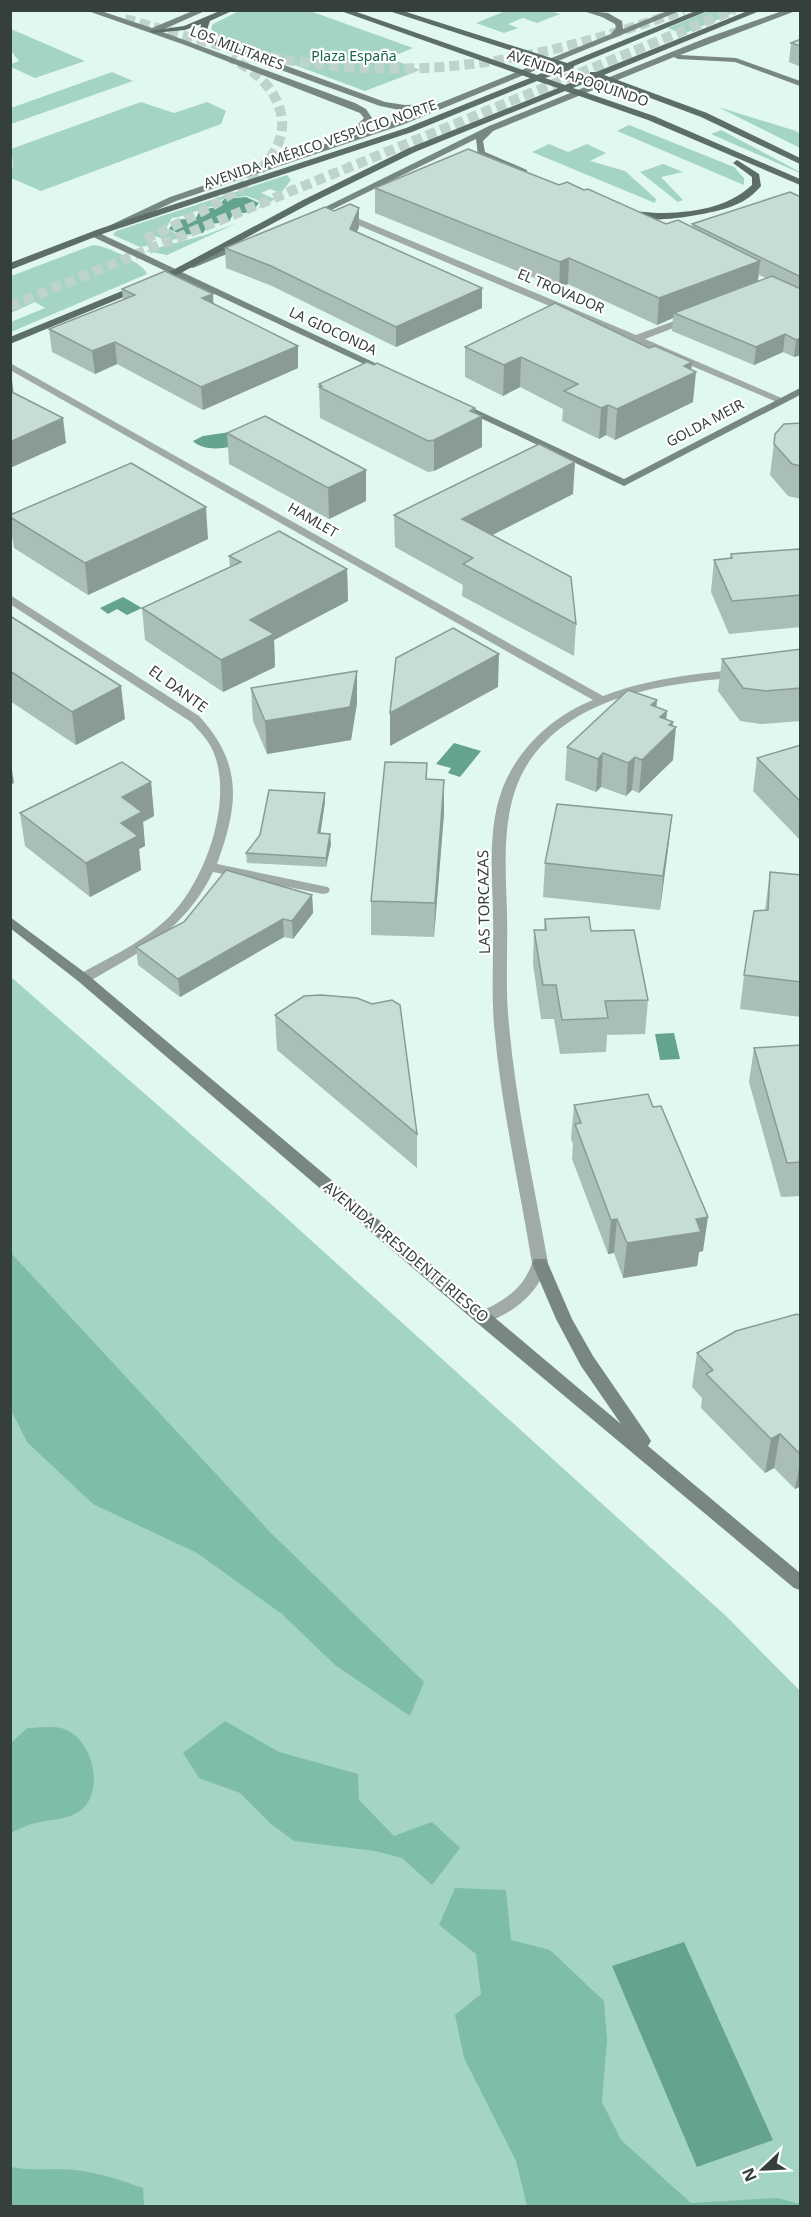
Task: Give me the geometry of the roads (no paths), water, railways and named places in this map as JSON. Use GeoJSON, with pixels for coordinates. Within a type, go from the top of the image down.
{"type":"FeatureCollection","features":[{"type":"Feature","properties":{"kind":"main road","name":"LOS MILITARES"},"geometry":{"type":"LineString","coordinates":[[89,10],[153,31],[352,105],[366,113],[367,120]]}},
{"type":"Feature","properties":{"kind":"main road","name":"LOS MILITARES"},"geometry":{"type":"LineString","coordinates":[[118,10],[383,104],[405,108],[441,105]]}},
{"type":"Feature","properties":{"kind":"main road"},"geometry":{"type":"LineString","coordinates":[[153,31],[203,10]]}},
{"type":"Feature","properties":{"kind":"main road"},"geometry":{"type":"LineString","coordinates":[[153,31],[177,30],[206,21],[230,10]]}},
{"type":"Feature","properties":{"kind":"main road","name":"AVENIDA APOQUINDO"},"geometry":{"type":"LineString","coordinates":[[342,10],[633,111],[704,139],[801,182]]}},
{"type":"Feature","properties":{"kind":"main road"},"geometry":{"type":"LineString","coordinates":[[584,10],[605,15],[619,23],[620,28],[612,38]]}},
{"type":"Feature","properties":{"kind":"main road","name":"AVENIDA AMÉRICO VESPUCIO NORTE"},"geometry":{"type":"LineString","coordinates":[[10,267],[173,199],[370,133],[678,10]]}},
{"type":"Feature","properties":{"kind":"main road","name":"AVENIDA AMÉRICO VESPUCIO NORTE"},"geometry":{"type":"LineString","coordinates":[[98,232],[369,145],[706,10]]}},
{"type":"Feature","properties":{"kind":"main road"},"geometry":{"type":"LineString","coordinates":[[176,272],[388,161],[758,10]]}},
{"type":"Feature","properties":{"kind":"main road"},"geometry":{"type":"LineString","coordinates":[[304,220],[492,128],[744,27],[794,10]]}},
{"type":"Feature","properties":{"kind":"main road","name":"AVENIDA APOQUINDO"},"geometry":{"type":"LineString","coordinates":[[393,11],[634,88],[728,125],[801,161]]}},
{"type":"Feature","properties":{"kind":"main road"},"geometry":{"type":"LineString","coordinates":[[206,21],[202,30],[213,42]]}},
{"type":"Feature","properties":{"kind":"main road"},"geometry":{"type":"LineString","coordinates":[[663,59],[704,56],[736,60],[801,84]]}},
{"type":"Feature","properties":{"kind":"main road","name":"AVENIDA AMÉRICO VESPUCIO NORTE"},"geometry":{"type":"LineString","coordinates":[[242,174],[272,159],[356,128],[367,120]]}},
{"type":"Feature","properties":{"kind":"main road"},"geometry":{"type":"LineString","coordinates":[[492,128],[479,141],[481,153],[533,176]]}},
{"type":"Feature","properties":{"kind":"main road"},"geometry":{"type":"LineString","coordinates":[[618,211],[650,216],[686,215],[725,204],[751,192],[757,186],[756,176],[715,150],[704,139]]}},
{"type":"Feature","properties":{"kind":"main road"},"geometry":{"type":"LineString","coordinates":[[773,147],[801,153]]}},
{"type":"Feature","properties":{"kind":"main road"},"geometry":{"type":"LineString","coordinates":[[10,341],[278,230]]}},
{"type":"Feature","properties":{"kind":"main road","name":"LA GIOCONDA"},"geometry":{"type":"LineString","coordinates":[[98,232],[176,272],[400,377]]}},
{"type":"Feature","properties":{"kind":"main road","name":"GOLDA MEIR"},"geometry":{"type":"LineString","coordinates":[[443,397],[624,483],[801,391]]}},
{"type":"Feature","properties":{"kind":"main road","name":"AVENIDA PRESIDENTE RIESCO"},"geometry":{"type":"LineString","coordinates":[[10,921],[83,978],[482,1318],[654,1458],[801,1583]]}},
{"type":"Feature","properties":{"kind":"main road"},"geometry":{"type":"LineString","coordinates":[[540,1263],[564,1319],[586,1361],[654,1458]]}},
{"type":"Feature","properties":{"kind":"street","name":"EL TROVADOR"},"geometry":{"type":"LineString","coordinates":[[329,209],[781,400]]}},
{"type":"Feature","properties":{"kind":"street"},"geometry":{"type":"LineString","coordinates":[[618,211],[655,228]]}},
{"type":"Feature","properties":{"kind":"street"},"geometry":{"type":"LineString","coordinates":[[638,338],[705,312]]}},
{"type":"Feature","properties":{"kind":"street","name":"HAMLET"},"geometry":{"type":"LineString","coordinates":[[10,366],[601,700]]}},
{"type":"Feature","properties":{"kind":"street","name":"EL DANTE"},"geometry":{"type":"LineString","coordinates":[[10,598],[183,709],[213,741],[220,754],[225,782],[222,820],[209,867],[201,884],[175,918],[142,945],[83,978]]}},
{"type":"Feature","properties":{"kind":"street","name":"LAS TORCAZAS"},"geometry":{"type":"LineString","coordinates":[[540,1263],[502,1038],[500,836],[508,793],[522,761],[555,728],[601,700],[674,680],[759,671]]}},
{"type":"Feature","properties":{"kind":"street"},"geometry":{"type":"LineString","coordinates":[[209,867],[322,890]]}},
{"type":"Feature","properties":{"kind":"street"},"geometry":{"type":"LineString","coordinates":[[482,1318],[526,1292],[534,1284],[540,1263]]}},
{"type":"Feature","properties":{"kind":"tunnel"},"geometry":{"type":"LineString","coordinates":[[125,19],[206,42],[288,60],[392,69],[489,62],[537,53],[634,27],[684,10]]}},
{"type":"Feature","properties":{"kind":"tunnel"},"geometry":{"type":"LineString","coordinates":[[10,306],[734,10]]}},
{"type":"Feature","properties":{"kind":"tunnel"},"geometry":{"type":"LineString","coordinates":[[145,239],[187,219],[234,192],[255,175],[271,156],[281,136],[281,114],[269,88],[248,68],[231,58]]}},
{"type":"Feature","properties":{"kind":"park label","name":"Plaza España"},"geometry":{"type":"Point","coordinates":[354,56]}}]}
